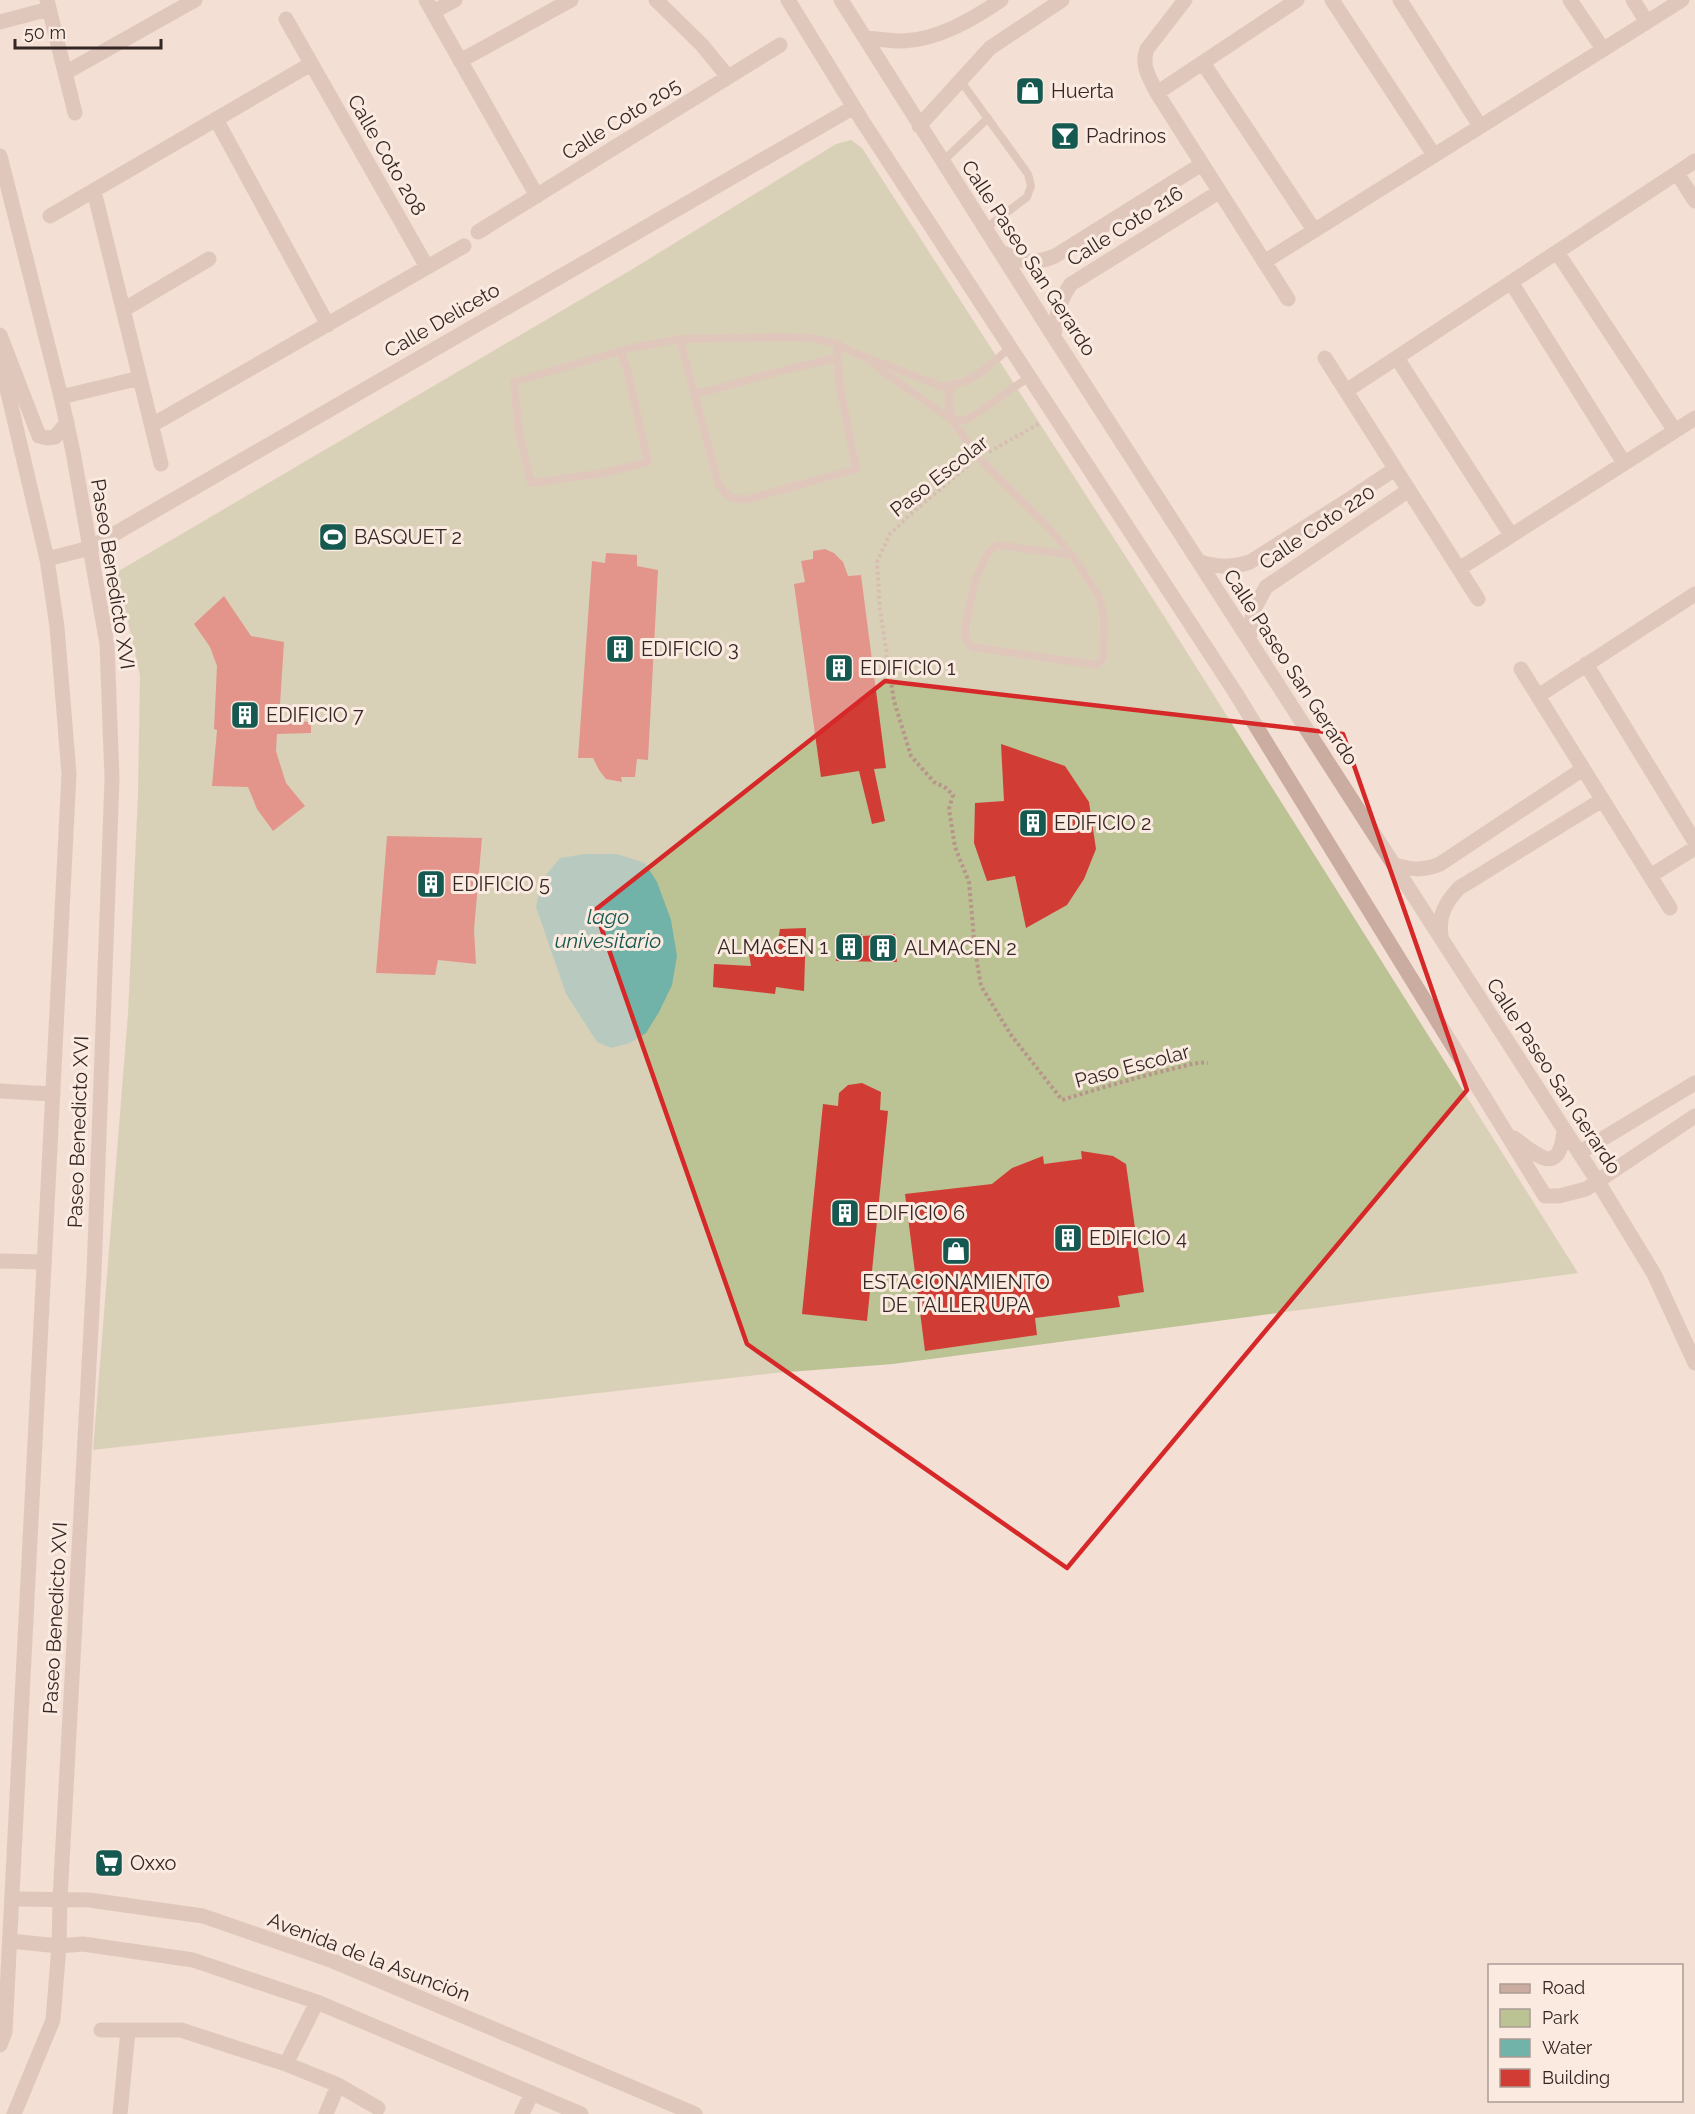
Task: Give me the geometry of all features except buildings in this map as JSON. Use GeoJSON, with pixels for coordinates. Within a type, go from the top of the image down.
{"type":"FeatureCollection","features":[{"type":"Feature","properties":{"kind":"street"},"geometry":{"type":"LineString","coordinates":[[65,73],[195,0]]}},
{"type":"Feature","properties":{"kind":"street"},"geometry":{"type":"LineString","coordinates":[[455,0],[429,6],[537,196]]}},
{"type":"Feature","properties":{"kind":"street"},"geometry":{"type":"LineString","coordinates":[[460,61],[571,0]]}},
{"type":"Feature","properties":{"kind":"street"},"geometry":{"type":"LineString","coordinates":[[656,0],[702,45],[728,77]]}},
{"type":"Feature","properties":{"kind":"street"},"geometry":{"type":"LineString","coordinates":[[788,0],[854,107],[1235,692],[1545,1196],[1573,1194],[1598,1182],[1695,1116]]}},
{"type":"Feature","properties":{"kind":"street","name":"Calle Paseo San Gerardo"},"geometry":{"type":"LineString","coordinates":[[841,0],[1054,337],[1598,1182],[1654,1274],[1695,1363]]}},
{"type":"Feature","properties":{"kind":"street"},"geometry":{"type":"LineString","coordinates":[[866,38],[903,41],[933,36],[980,14],[1000,0]]}},
{"type":"Feature","properties":{"kind":"street"},"geometry":{"type":"LineString","coordinates":[[919,126],[990,48],[1062,0]]}},
{"type":"Feature","properties":{"kind":"street"},"geometry":{"type":"LineString","coordinates":[[1185,0],[1147,49],[1145,69],[1157,93],[1287,299]]}},
{"type":"Feature","properties":{"kind":"street"},"geometry":{"type":"LineString","coordinates":[[1157,93],[1297,0]]}},
{"type":"Feature","properties":{"kind":"street"},"geometry":{"type":"LineString","coordinates":[[1332,0],[1434,155]]}},
{"type":"Feature","properties":{"kind":"street"},"geometry":{"type":"LineString","coordinates":[[1400,0],[1480,126]]}},
{"type":"Feature","properties":{"kind":"street"},"geometry":{"type":"LineString","coordinates":[[1570,0],[1603,49]]}},
{"type":"Feature","properties":{"kind":"street"},"geometry":{"type":"LineString","coordinates":[[1633,0],[1647,22]]}},
{"type":"Feature","properties":{"kind":"street"},"geometry":{"type":"LineString","coordinates":[[1264,262],[1682,0]]}},
{"type":"Feature","properties":{"kind":"street"},"geometry":{"type":"LineString","coordinates":[[0,22],[48,5],[75,113]]}},
{"type":"Feature","properties":{"kind":"street","name":"Calle Coto 208"},"geometry":{"type":"LineString","coordinates":[[286,19],[427,267]]}},
{"type":"Feature","properties":{"kind":"street","name":"Calle Coto 205"},"geometry":{"type":"LineString","coordinates":[[478,232],[780,45]]}},
{"type":"Feature","properties":{"kind":"street"},"geometry":{"type":"LineString","coordinates":[[1203,63],[1314,230]]}},
{"type":"Feature","properties":{"kind":"street"},"geometry":{"type":"LineString","coordinates":[[50,216],[217,121],[311,64]]}},
{"type":"Feature","properties":{"kind":"street","name":"Calle Deliceto"},"geometry":{"type":"LineString","coordinates":[[48,559],[90,548],[854,107]]}},
{"type":"Feature","properties":{"kind":"street"},"geometry":{"type":"LineString","coordinates":[[217,121],[328,325]]}},
{"type":"Feature","properties":{"kind":"street","name":"Paseo Benedicto XVI"},"geometry":{"type":"LineString","coordinates":[[0,156],[67,423],[90,548],[107,644],[112,779],[94,1274],[59,1946],[53,2020],[14,2114]]}},
{"type":"Feature","properties":{"kind":"street"},"geometry":{"type":"LineString","coordinates":[[1346,391],[1695,161]]}},
{"type":"Feature","properties":{"kind":"street","name":"Calle Coto 216"},"geometry":{"type":"LineString","coordinates":[[1000,252],[1016,260],[1027,262],[1055,256],[1202,164]]}},
{"type":"Feature","properties":{"kind":"street"},"geometry":{"type":"LineString","coordinates":[[1677,173],[1695,201]]}},
{"type":"Feature","properties":{"kind":"street"},"geometry":{"type":"LineString","coordinates":[[94,191],[161,464]]}},
{"type":"Feature","properties":{"kind":"street","name":"Calle Coto 216"},"geometry":{"type":"LineString","coordinates":[[1054,337],[1057,309],[1061,298],[1071,284],[1219,192]]}},
{"type":"Feature","properties":{"kind":"street"},"geometry":{"type":"LineString","coordinates":[[152,425],[464,246]]}},
{"type":"Feature","properties":{"kind":"street"},"geometry":{"type":"LineString","coordinates":[[1557,252],[1675,431]]}},
{"type":"Feature","properties":{"kind":"street"},"geometry":{"type":"LineString","coordinates":[[123,310],[209,259]]}},
{"type":"Feature","properties":{"kind":"street"},"geometry":{"type":"LineString","coordinates":[[1511,282],[1624,463]]}},
{"type":"Feature","properties":{"kind":"street"},"geometry":{"type":"LineString","coordinates":[[0,335],[39,436],[55,437],[67,423]]}},
{"type":"Feature","properties":{"kind":"street"},"geometry":{"type":"LineString","coordinates":[[1325,358],[1478,599]]}},
{"type":"Feature","properties":{"kind":"street"},"geometry":{"type":"LineString","coordinates":[[1397,358],[1511,535]]}},
{"type":"Feature","properties":{"kind":"street","name":"Paseo Benedicto XVI"},"geometry":{"type":"LineString","coordinates":[[0,359],[48,559],[57,627],[69,774],[10,1941],[5,2032],[0,2045]]}},
{"type":"Feature","properties":{"kind":"street"},"geometry":{"type":"LineString","coordinates":[[61,397],[140,378]]}},
{"type":"Feature","properties":{"kind":"street"},"geometry":{"type":"LineString","coordinates":[[1459,569],[1695,418]]}},
{"type":"Feature","properties":{"kind":"street","name":"Calle Coto 220"},"geometry":{"type":"LineString","coordinates":[[1198,561],[1222,567],[1250,562],[1395,469]]}},
{"type":"Feature","properties":{"kind":"street","name":"Calle Coto 220"},"geometry":{"type":"LineString","coordinates":[[1249,640],[1253,611],[1266,587],[1409,490]]}},
{"type":"Feature","properties":{"kind":"street"},"geometry":{"type":"LineString","coordinates":[[1538,696],[1695,594]]}},
{"type":"Feature","properties":{"kind":"street"},"geometry":{"type":"LineString","coordinates":[[1586,664],[1695,842]]}},
{"type":"Feature","properties":{"kind":"street"},"geometry":{"type":"LineString","coordinates":[[1521,669],[1670,908]]}},
{"type":"Feature","properties":{"kind":"street"},"geometry":{"type":"LineString","coordinates":[[1393,864],[1420,870],[1440,864],[1583,769]]}},
{"type":"Feature","properties":{"kind":"street"},"geometry":{"type":"LineString","coordinates":[[1442,939],[1440,924],[1442,914],[1446,903],[1459,888],[1602,800]]}},
{"type":"Feature","properties":{"kind":"street"},"geometry":{"type":"LineString","coordinates":[[1650,876],[1695,848]]}},
{"type":"Feature","properties":{"kind":"street"},"geometry":{"type":"LineString","coordinates":[[1579,1153],[1695,1083]]}},
{"type":"Feature","properties":{"kind":"street"},"geometry":{"type":"LineString","coordinates":[[0,1091],[53,1094]]}},
{"type":"Feature","properties":{"kind":"street"},"geometry":{"type":"LineString","coordinates":[[1507,1132],[1537,1155],[1546,1159],[1554,1158],[1559,1154],[1564,1131]]}},
{"type":"Feature","properties":{"kind":"street"},"geometry":{"type":"LineString","coordinates":[[0,1261],[44,1262]]}},
{"type":"Feature","properties":{"kind":"street","name":"Avenida de la Asunción"},"geometry":{"type":"LineString","coordinates":[[12,1899],[89,1900],[214,1920],[333,1961],[695,2114]]}},
{"type":"Feature","properties":{"kind":"street"},"geometry":{"type":"LineString","coordinates":[[10,1941],[59,1946],[83,1944],[193,1960],[317,2002],[581,2114]]}},
{"type":"Feature","properties":{"kind":"street"},"geometry":{"type":"LineString","coordinates":[[286,2064],[317,2002]]}},
{"type":"Feature","properties":{"kind":"street"},"geometry":{"type":"LineString","coordinates":[[101,2030],[181,2030],[286,2064],[338,2085],[378,2108]]}},
{"type":"Feature","properties":{"kind":"street"},"geometry":{"type":"LineString","coordinates":[[120,2114],[128,2031]]}},
{"type":"Feature","properties":{"kind":"street"},"geometry":{"type":"LineString","coordinates":[[326,2114],[338,2085]]}},
{"type":"Feature","properties":{"kind":"street"},"geometry":{"type":"LineString","coordinates":[[522,2114],[532,2093]]}},
{"type":"Feature","properties":{"kind":"lane"},"geometry":{"type":"LineString","coordinates":[[960,80],[1028,174],[1031,186],[1027,197],[985,229]]}},
{"type":"Feature","properties":{"kind":"lane"},"geometry":{"type":"LineString","coordinates":[[942,162],[988,118]]}},
{"type":"Feature","properties":{"kind":"lane"},"geometry":{"type":"LineString","coordinates":[[620,352],[627,369],[648,462],[593,475],[531,483],[519,432],[514,382],[620,352],[680,339],[812,338],[837,344],[943,387],[980,374],[1010,348]]}},
{"type":"Feature","properties":{"kind":"lane"},"geometry":{"type":"LineString","coordinates":[[680,339],[719,485],[729,497],[746,500],[856,469],[839,382],[837,344]]}},
{"type":"Feature","properties":{"kind":"lane"},"geometry":{"type":"LineString","coordinates":[[867,357],[885,373],[952,420],[979,458],[1047,526],[1072,555],[1100,596],[1104,618],[1103,659],[1096,665],[972,646],[966,640],[964,628],[976,578],[988,553],[997,545],[1072,555]]}},
{"type":"Feature","properties":{"kind":"lane"},"geometry":{"type":"LineString","coordinates":[[694,393],[708,392],[788,369],[837,358]]}},
{"type":"Feature","properties":{"kind":"lane"},"geometry":{"type":"LineString","coordinates":[[952,420],[964,420],[974,416],[1029,377]]}},
{"type":"Feature","properties":{"kind":"lane"},"geometry":{"type":"LineString","coordinates":[[952,420],[948,399],[954,384]]}},
{"type":"Feature","properties":{"kind":"path","name":"Paso Escolar"},"geometry":{"type":"LineString","coordinates":[[1054,415],[979,458],[890,534],[877,562],[880,610],[894,701],[911,756],[934,782],[946,788],[953,795],[949,809],[955,847],[969,882],[975,950],[981,986],[1011,1035],[1062,1100],[1157,1071],[1178,1068],[1191,1062],[1208,1063]]}},
{"type":"Feature","properties":{"kind":"highlighted area"},"geometry":{"type":"Polygon","coordinates":[[[885,681],[1343,734],[1467,1090],[1067,1568],[747,1344],[595,910],[885,681]]]}},
{"type":"Feature","properties":{"kind":"green space"},"geometry":{"type":"Polygon","coordinates":[[[851,140],[862,148],[1164,616],[1578,1273],[893,1364],[775,1373],[93,1450],[128,1014],[138,794],[140,676],[117,572],[631,270],[836,144],[851,140]]]}},
{"type":"Feature","properties":{"kind":"water","name":"lago univesitario"},"geometry":{"type":"Polygon","coordinates":[[[584,854],[617,854],[645,863],[657,882],[671,920],[677,956],[672,985],[646,1033],[630,1043],[611,1048],[597,1042],[566,994],[536,907],[541,881],[560,858],[584,854]]]}},
{"type":"Feature","properties":{"kind":"place","name":"Huerta"},"geometry":{"type":"Point","coordinates":[1030,91]}},
{"type":"Feature","properties":{"kind":"place","name":"Padrinos"},"geometry":{"type":"Point","coordinates":[1065,136]}},
{"type":"Feature","properties":{"kind":"place","name":"BASQUET 2"},"geometry":{"type":"Point","coordinates":[333,537]}},
{"type":"Feature","properties":{"kind":"place","name":"EDIFICIO 3"},"geometry":{"type":"Point","coordinates":[620,649]}},
{"type":"Feature","properties":{"kind":"place","name":"EDIFICIO 1"},"geometry":{"type":"Point","coordinates":[839,668]}},
{"type":"Feature","properties":{"kind":"place","name":"EDIFICIO 7"},"geometry":{"type":"Point","coordinates":[245,715]}},
{"type":"Feature","properties":{"kind":"place","name":"EDIFICIO 2"},"geometry":{"type":"Point","coordinates":[1033,823]}},
{"type":"Feature","properties":{"kind":"place","name":"EDIFICIO 5"},"geometry":{"type":"Point","coordinates":[431,884]}},
{"type":"Feature","properties":{"kind":"place","name":"ALMACEN 1"},"geometry":{"type":"Point","coordinates":[849,947]}},
{"type":"Feature","properties":{"kind":"place","name":"ALMACEN 2"},"geometry":{"type":"Point","coordinates":[883,948]}},
{"type":"Feature","properties":{"kind":"place","name":"EDIFICIO 6"},"geometry":{"type":"Point","coordinates":[845,1213]}},
{"type":"Feature","properties":{"kind":"place","name":"EDIFICIO 4"},"geometry":{"type":"Point","coordinates":[1068,1238]}},
{"type":"Feature","properties":{"kind":"place","name":"ESTACIONAMIENTO DE TALLER UPA"},"geometry":{"type":"Point","coordinates":[956,1251]}},
{"type":"Feature","properties":{"kind":"place","name":"Oxxo"},"geometry":{"type":"Point","coordinates":[109,1863]}}]}
